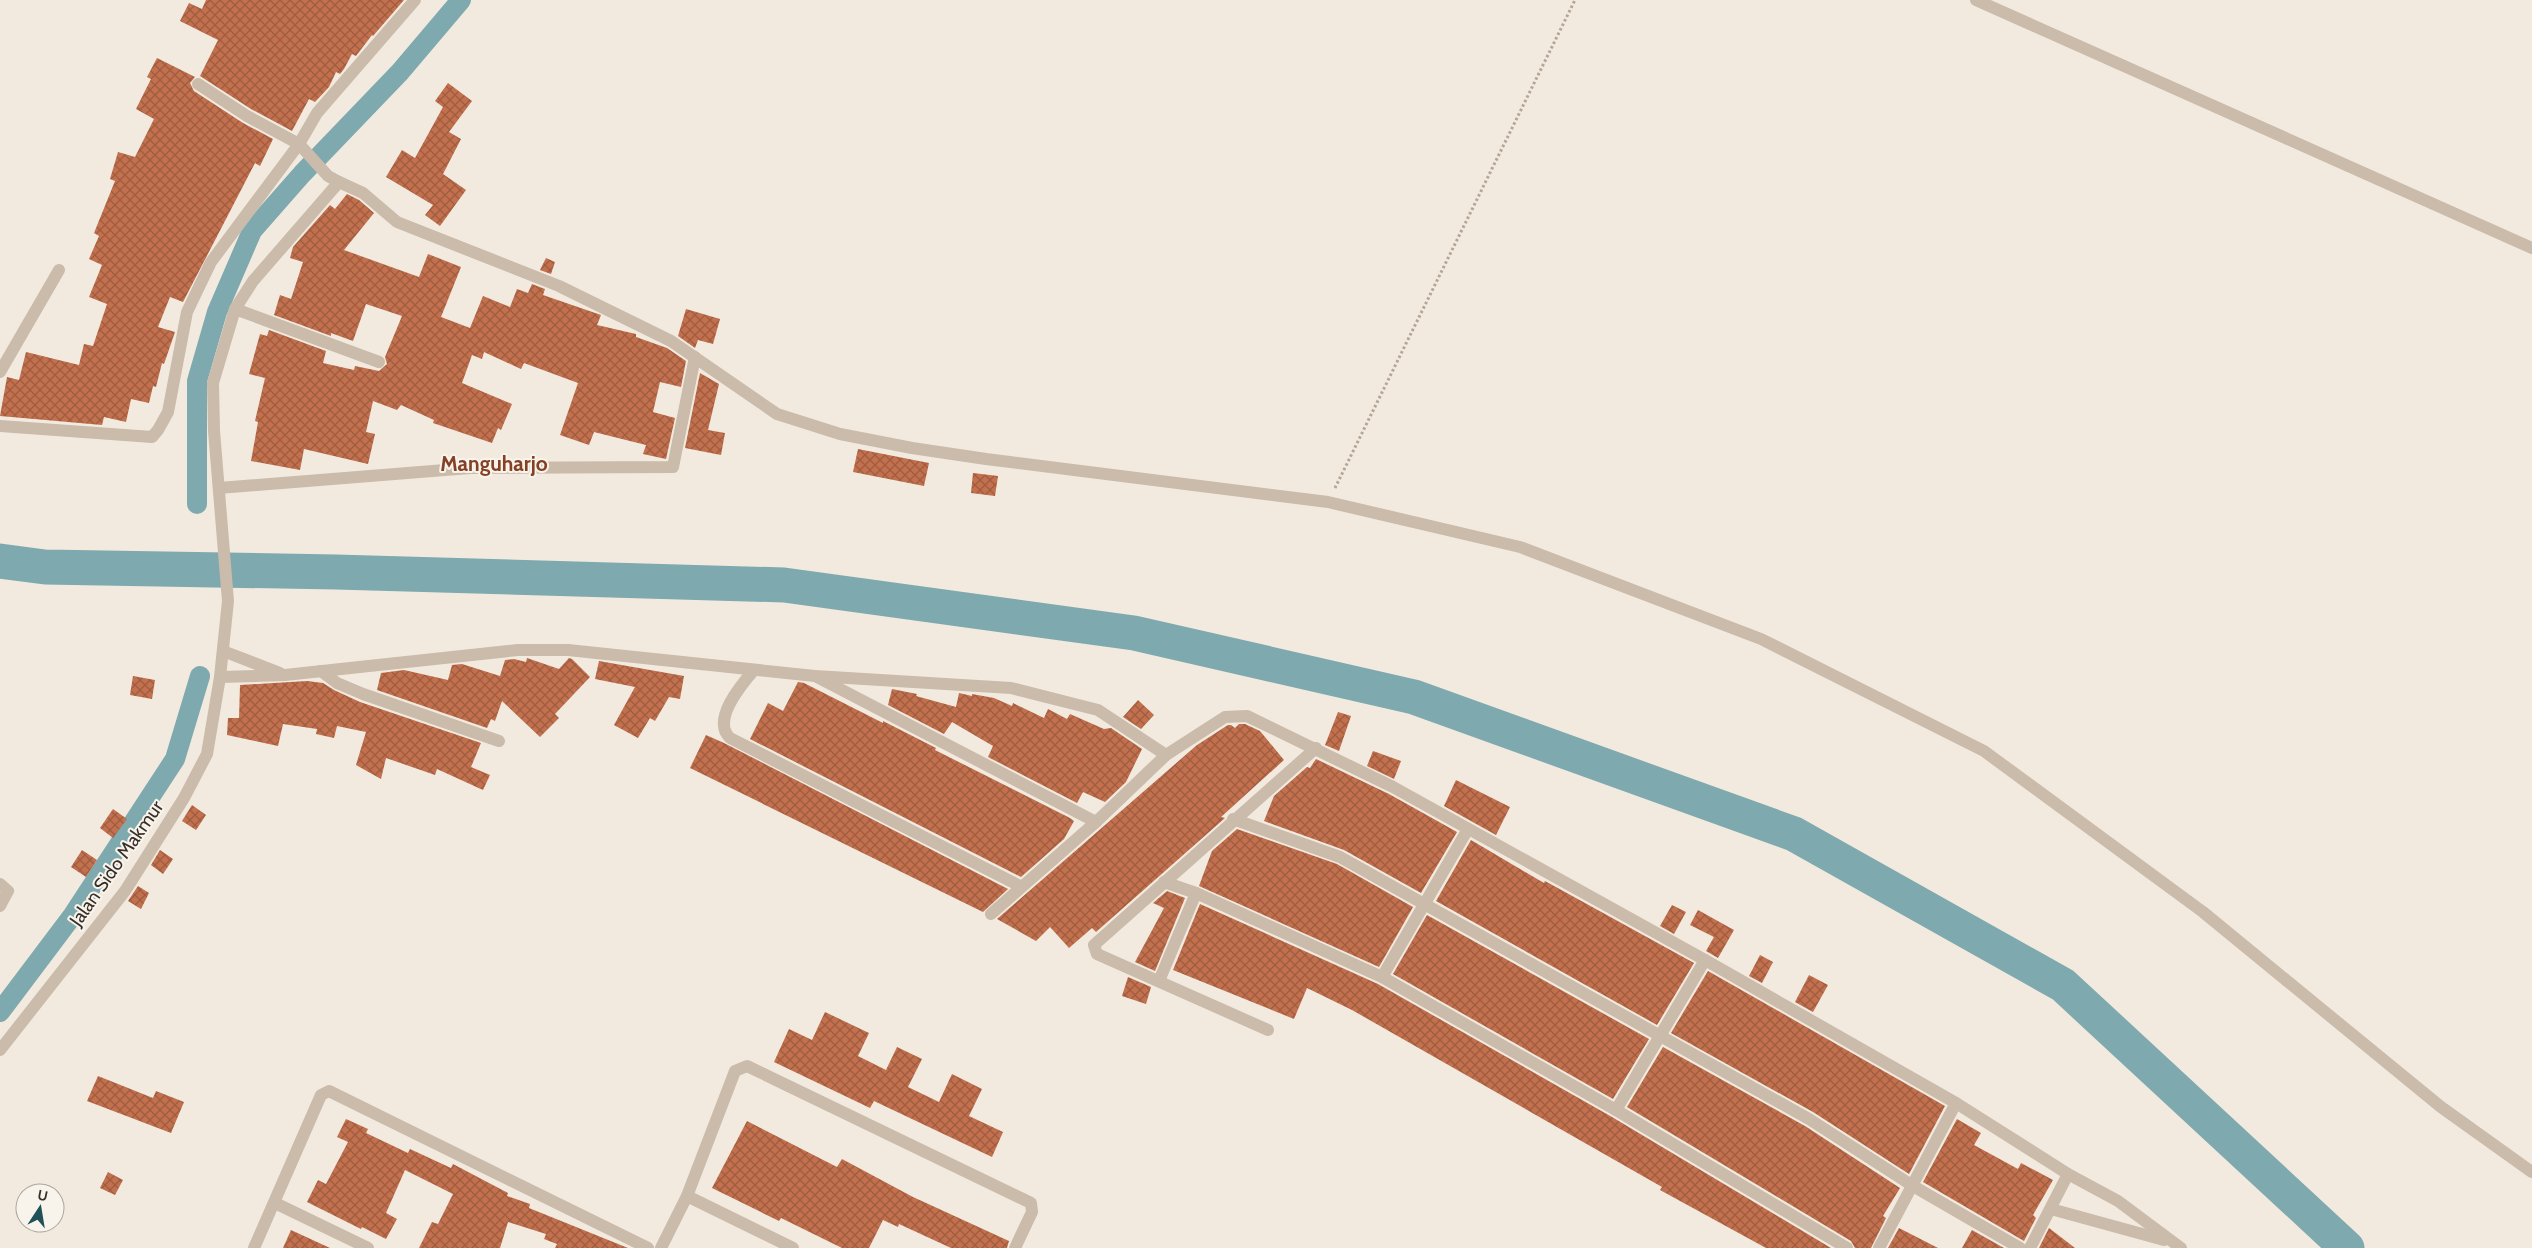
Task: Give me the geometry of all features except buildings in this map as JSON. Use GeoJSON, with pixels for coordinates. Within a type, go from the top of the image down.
{"type":"FeatureCollection","features":[{"type":"Feature","properties":{"kind":"street"},"geometry":{"type":"LineString","coordinates":[[0,426],[152,437],[168,412],[187,312],[211,262],[303,148],[317,113],[415,0]]}},
{"type":"Feature","properties":{"kind":"street"},"geometry":{"type":"LineString","coordinates":[[1976,0],[2532,248]]}},
{"type":"Feature","properties":{"kind":"street"},"geometry":{"type":"LineString","coordinates":[[198,84],[247,116],[303,148],[333,179],[363,193],[397,222],[558,286],[671,341],[777,414],[840,434],[912,448],[976,458],[1328,502],[1529,551],[1761,639],[1984,751],[2203,912],[2442,1107],[2532,1172]]}},
{"type":"Feature","properties":{"kind":"street","name":"Jalan Sido Makmur"},"geometry":{"type":"LineString","coordinates":[[0,1050],[125,891],[184,798],[207,754],[220,677],[228,601],[212,383],[235,309],[253,281],[333,179]]}},
{"type":"Feature","properties":{"kind":"street"},"geometry":{"type":"LineString","coordinates":[[0,372],[59,270]]}},
{"type":"Feature","properties":{"kind":"street"},"geometry":{"type":"LineString","coordinates":[[235,309],[379,362]]}},
{"type":"Feature","properties":{"kind":"street"},"geometry":{"type":"LineString","coordinates":[[219,488],[470,468],[673,467],[696,357]]}},
{"type":"Feature","properties":{"kind":"street"},"geometry":{"type":"LineString","coordinates":[[220,677],[285,675],[509,651],[568,650],[815,676],[1011,688],[1075,702],[1098,710],[1166,755]]}},
{"type":"Feature","properties":{"kind":"street"},"geometry":{"type":"LineString","coordinates":[[223,651],[285,675]]}},
{"type":"Feature","properties":{"kind":"street"},"geometry":{"type":"LineString","coordinates":[[754,670],[737,689],[722,723],[724,732],[730,738],[1020,886]]}},
{"type":"Feature","properties":{"kind":"street"},"geometry":{"type":"LineString","coordinates":[[321,671],[337,683],[362,694],[499,741]]}},
{"type":"Feature","properties":{"kind":"street"},"geometry":{"type":"LineString","coordinates":[[815,676],[1096,822]]}},
{"type":"Feature","properties":{"kind":"street"},"geometry":{"type":"LineString","coordinates":[[991,914],[1020,886],[1096,822],[1166,755],[1225,717],[1247,716],[1316,748],[1468,829],[1705,960],[1956,1104],[2068,1174],[2118,1201],[2177,1245]]}},
{"type":"Feature","properties":{"kind":"street"},"geometry":{"type":"LineString","coordinates":[[1268,1030],[1097,954],[1094,945],[1316,748]]}},
{"type":"Feature","properties":{"kind":"street"},"geometry":{"type":"LineString","coordinates":[[1234,819],[1340,857],[1809,1119],[1912,1186],[2020,1248]]}},
{"type":"Feature","properties":{"kind":"street"},"geometry":{"type":"LineString","coordinates":[[1382,977],[1468,829]]}},
{"type":"Feature","properties":{"kind":"street"},"geometry":{"type":"LineString","coordinates":[[1164,882],[1196,893],[1382,977],[1616,1110],[1847,1248]]}},
{"type":"Feature","properties":{"kind":"street"},"geometry":{"type":"LineString","coordinates":[[0,884],[8,891],[0,906]]}},
{"type":"Feature","properties":{"kind":"street"},"geometry":{"type":"LineString","coordinates":[[1160,981],[1196,893]]}},
{"type":"Feature","properties":{"kind":"street"},"geometry":{"type":"LineString","coordinates":[[1616,1110],[1705,960]]}},
{"type":"Feature","properties":{"kind":"street"},"geometry":{"type":"LineString","coordinates":[[661,1248],[687,1196],[735,1071],[747,1066],[1031,1203],[1032,1212],[1015,1248]]}},
{"type":"Feature","properties":{"kind":"street"},"geometry":{"type":"LineString","coordinates":[[254,1248],[320,1095],[329,1091],[648,1248]]}},
{"type":"Feature","properties":{"kind":"street"},"geometry":{"type":"LineString","coordinates":[[1879,1248],[1956,1104]]}},
{"type":"Feature","properties":{"kind":"street"},"geometry":{"type":"LineString","coordinates":[[2030,1248],[2068,1174]]}},
{"type":"Feature","properties":{"kind":"street"},"geometry":{"type":"LineString","coordinates":[[687,1196],[793,1248]]}},
{"type":"Feature","properties":{"kind":"street"},"geometry":{"type":"LineString","coordinates":[[275,1203],[368,1248]]}},
{"type":"Feature","properties":{"kind":"street"},"geometry":{"type":"LineString","coordinates":[[2051,1209],[2177,1245]]}},
{"type":"Feature","properties":{"kind":"path"},"geometry":{"type":"LineString","coordinates":[[1328,502],[1575,0]]}},
{"type":"Feature","properties":{"kind":"waterway"},"geometry":{"type":"LineString","coordinates":[[197,504],[197,381],[217,312],[252,231],[302,174],[400,72],[461,0]]}},
{"type":"Feature","properties":{"kind":"waterway"},"geometry":{"type":"LineString","coordinates":[[0,561],[45,567],[336,572],[784,585],[1134,633],[1414,697],[1794,834],[2063,985],[2347,1248]]}},
{"type":"Feature","properties":{"kind":"waterway"},"geometry":{"type":"LineString","coordinates":[[0,1012],[73,915],[175,759],[200,676]]}},
{"type":"Feature","properties":{"kind":"district","name":"Manguharjo"},"geometry":{"type":"Point","coordinates":[494,464]}}]}
